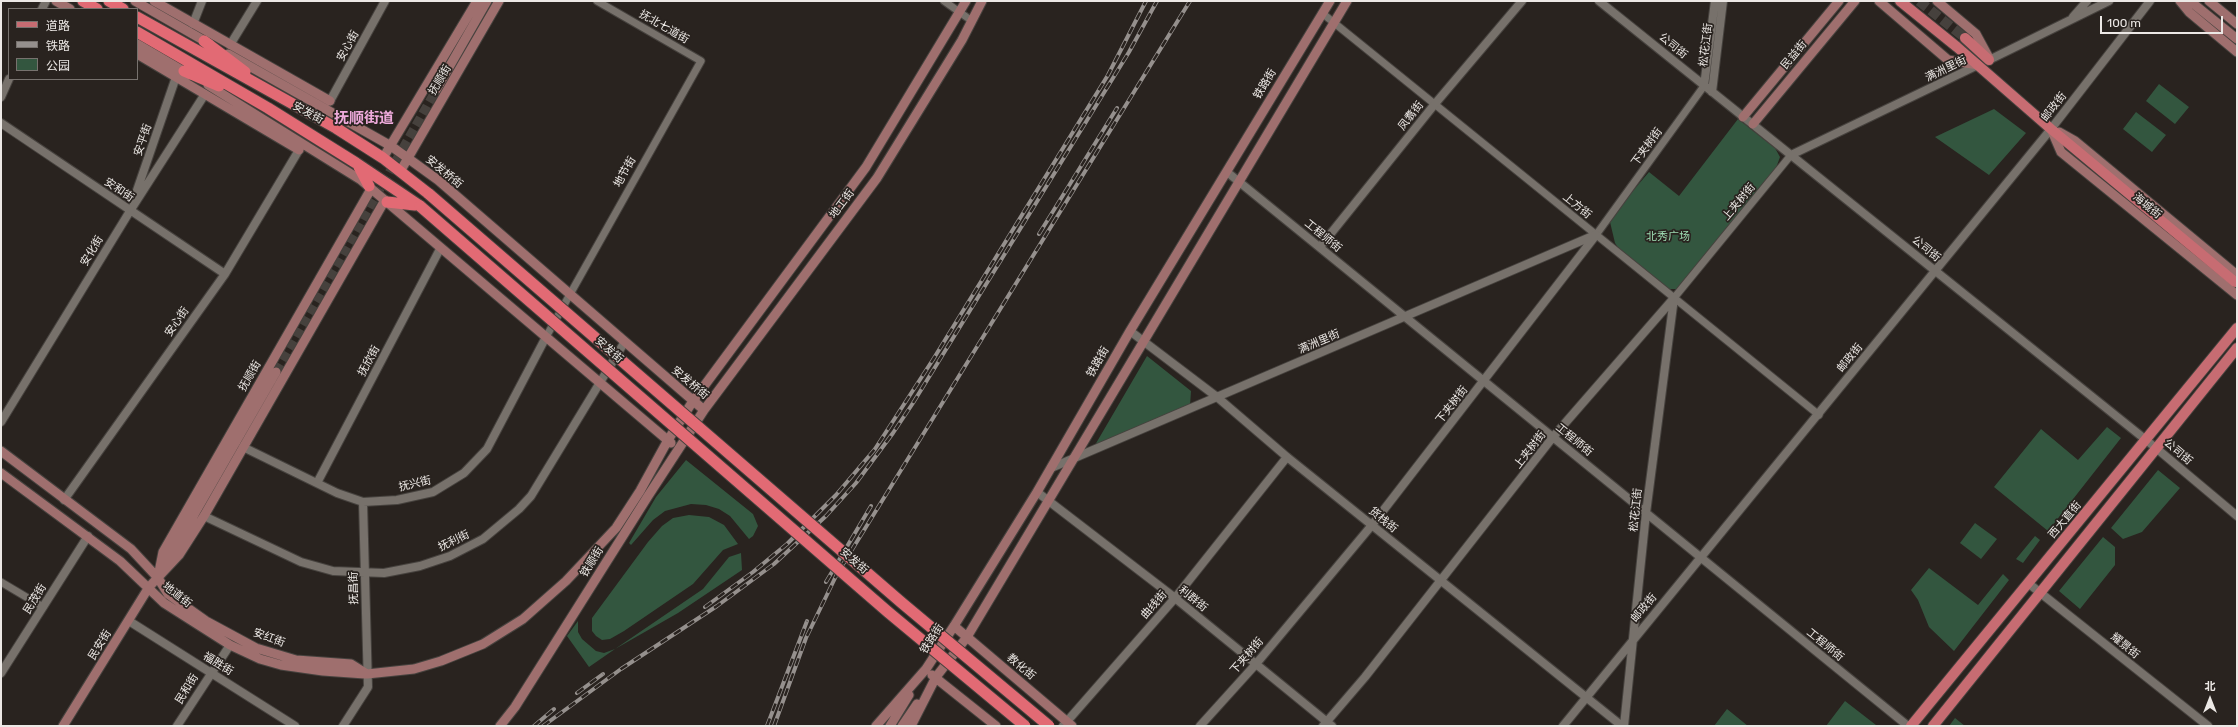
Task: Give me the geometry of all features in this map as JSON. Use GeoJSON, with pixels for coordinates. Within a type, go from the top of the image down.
{"type":"FeatureCollection","features":[{"type":"Feature","properties":{"kind":"highway"},"geometry":{"type":"LineString","coordinates":[[83,1],[95,8]]}},
{"type":"Feature","properties":{"kind":"highway"},"geometry":{"type":"LineString","coordinates":[[109,1],[121,8]]}},
{"type":"Feature","properties":{"kind":"highway","name":"安发街"},"geometry":{"type":"LineString","coordinates":[[138,18],[274,95],[336,128],[401,170],[896,598],[1049,726]]}},
{"type":"Feature","properties":{"kind":"highway","name":"安发街"},"geometry":{"type":"LineString","coordinates":[[138,33],[268,108],[356,163],[420,206],[888,612],[1025,726]]}},
{"type":"Feature","properties":{"kind":"highway"},"geometry":{"type":"LineString","coordinates":[[204,41],[274,95]]}},
{"type":"Feature","properties":{"kind":"highway"},"geometry":{"type":"LineString","coordinates":[[180,74],[268,108]]}},
{"type":"Feature","properties":{"kind":"highway"},"geometry":{"type":"LineString","coordinates":[[356,163],[362,170],[370,188]]}},
{"type":"Feature","properties":{"kind":"highway"},"geometry":{"type":"LineString","coordinates":[[384,199],[420,206]]}},
{"type":"Feature","properties":{"kind":"main road"},"geometry":{"type":"LineString","coordinates":[[56,1],[68,8]]}},
{"type":"Feature","properties":{"kind":"main road","name":"安发桥街"},"geometry":{"type":"LineString","coordinates":[[135,1],[390,146],[408,158],[438,180],[624,343],[704,410]]}},
{"type":"Feature","properties":{"kind":"main road","name":"安发街"},"geometry":{"type":"LineString","coordinates":[[154,1],[330,101]]}},
{"type":"Feature","properties":{"kind":"main road","name":"抚顺街"},"geometry":{"type":"LineString","coordinates":[[383,158],[477,1]]}},
{"type":"Feature","properties":{"kind":"main road","name":"抚顺街"},"geometry":{"type":"LineString","coordinates":[[436,90],[487,1]]}},
{"type":"Feature","properties":{"kind":"main road","name":"抚顺街"},"geometry":{"type":"LineString","coordinates":[[401,170],[498,1]]}},
{"type":"Feature","properties":{"kind":"main road","name":"地工街"},"geometry":{"type":"LineString","coordinates":[[693,401],[858,179],[966,1]]}},
{"type":"Feature","properties":{"kind":"main road","name":"地工街"},"geometry":{"type":"LineString","coordinates":[[704,410],[877,178],[906,133],[972,21],[982,1]]}},
{"type":"Feature","properties":{"kind":"main road","name":"铁路街"},"geometry":{"type":"LineString","coordinates":[[876,726],[926,669],[1038,492],[1130,331],[1330,1]]}},
{"type":"Feature","properties":{"kind":"main road"},"geometry":{"type":"LineString","coordinates":[[902,726],[936,677],[967,637],[1142,341],[1347,1]]}},
{"type":"Feature","properties":{"kind":"main road","name":"民益街"},"geometry":{"type":"LineString","coordinates":[[1743,116],[1839,1]]}},
{"type":"Feature","properties":{"kind":"main road","name":"民益街"},"geometry":{"type":"LineString","coordinates":[[1753,124],[1855,1]]}},
{"type":"Feature","properties":{"kind":"main road","name":"海城街"},"geometry":{"type":"LineString","coordinates":[[1879,1],[1948,60],[1978,66],[2051,129],[2236,278]]}},
{"type":"Feature","properties":{"kind":"main road"},"geometry":{"type":"LineString","coordinates":[[1900,1],[1978,66]]}},
{"type":"Feature","properties":{"kind":"main road"},"geometry":{"type":"LineString","coordinates":[[1937,1],[1976,34],[1989,60]]}},
{"type":"Feature","properties":{"kind":"main road"},"geometry":{"type":"LineString","coordinates":[[2180,1],[2189,12],[2237,52]]}},
{"type":"Feature","properties":{"kind":"main road"},"geometry":{"type":"LineString","coordinates":[[2190,1],[2237,39]]}},
{"type":"Feature","properties":{"kind":"main road"},"geometry":{"type":"LineString","coordinates":[[2209,1],[2237,24]]}},
{"type":"Feature","properties":{"kind":"main road"},"geometry":{"type":"LineString","coordinates":[[1965,38],[1989,60]]}},
{"type":"Feature","properties":{"kind":"main road"},"geometry":{"type":"LineString","coordinates":[[138,45],[180,74],[205,94],[299,150]]}},
{"type":"Feature","properties":{"kind":"main road"},"geometry":{"type":"LineString","coordinates":[[138,54],[180,74],[348,171],[384,199],[440,249],[600,381],[679,450]]}},
{"type":"Feature","properties":{"kind":"main road","name":"海城街"},"geometry":{"type":"LineString","coordinates":[[2051,129],[2061,152],[2237,295]]}},
{"type":"Feature","properties":{"kind":"main road","name":"抚顺街"},"geometry":{"type":"LineString","coordinates":[[158,578],[163,552],[370,188]]}},
{"type":"Feature","properties":{"kind":"main road"},"geometry":{"type":"LineString","coordinates":[[158,578],[179,555],[204,516],[384,199]]}},
{"type":"Feature","properties":{"kind":"main road","name":"西大直街"},"geometry":{"type":"LineString","coordinates":[[1909,726],[2237,328]]}},
{"type":"Feature","properties":{"kind":"main road"},"geometry":{"type":"LineString","coordinates":[[1933,726],[2237,348]]}},
{"type":"Feature","properties":{"kind":"main road","name":"抚顺街"},"geometry":{"type":"LineString","coordinates":[[158,578],[276,372]]}},
{"type":"Feature","properties":{"kind":"main road","name":"铁顺街"},"geometry":{"type":"LineString","coordinates":[[367,674],[388,673],[414,669],[441,661],[483,644],[523,619],[566,581],[616,528],[640,492],[668,440],[693,401]]}},
{"type":"Feature","properties":{"kind":"main road","name":"铁顺街"},"geometry":{"type":"LineString","coordinates":[[500,726],[515,707],[704,410]]}},
{"type":"Feature","properties":{"kind":"main road","name":"安红街"},"geometry":{"type":"LineString","coordinates":[[1,451],[131,550],[158,578],[168,594],[206,621],[256,648],[296,660],[351,664],[367,674]]}},
{"type":"Feature","properties":{"kind":"main road","name":"地道街"},"geometry":{"type":"LineString","coordinates":[[1,473],[52,512],[88,536],[149,587],[164,603],[230,645],[260,659],[281,665],[367,674]]}},
{"type":"Feature","properties":{"kind":"main road","name":"民安街"},"geometry":{"type":"LineString","coordinates":[[64,726],[149,587],[158,578]]}},
{"type":"Feature","properties":{"kind":"main road","name":"教化街"},"geometry":{"type":"LineString","coordinates":[[954,626],[1067,725]]}},
{"type":"Feature","properties":{"kind":"main road"},"geometry":{"type":"LineString","coordinates":[[890,726],[926,669],[996,726]]}},
{"type":"Feature","properties":{"kind":"main road"},"geometry":{"type":"LineString","coordinates":[[911,726],[936,677]]}},
{"type":"Feature","properties":{"kind":"street"},"geometry":{"type":"LineString","coordinates":[[193,24],[202,1]]}},
{"type":"Feature","properties":{"kind":"street"},"geometry":{"type":"LineString","coordinates":[[230,45],[257,1]]}},
{"type":"Feature","properties":{"kind":"street","name":"安心街"},"geometry":{"type":"LineString","coordinates":[[330,101],[385,1]]}},
{"type":"Feature","properties":{"kind":"street","name":"抚北七道街"},"geometry":{"type":"LineString","coordinates":[[596,1],[700,61]]}},
{"type":"Feature","properties":{"kind":"street"},"geometry":{"type":"LineString","coordinates":[[944,1],[972,21]]}},
{"type":"Feature","properties":{"kind":"street","name":"凤翥街"},"geometry":{"type":"LineString","coordinates":[[1320,247],[1434,105],[1522,1]]}},
{"type":"Feature","properties":{"kind":"street","name":"公司街"},"geometry":{"type":"LineString","coordinates":[[1599,1],[2156,448],[2237,516]]}},
{"type":"Feature","properties":{"kind":"street","name":"松花江街"},"geometry":{"type":"LineString","coordinates":[[1704,86],[1715,1]]}},
{"type":"Feature","properties":{"kind":"street","name":"松花江街"},"geometry":{"type":"LineString","coordinates":[[1712,92],[1723,1]]}},
{"type":"Feature","properties":{"kind":"street"},"geometry":{"type":"LineString","coordinates":[[2069,21],[2087,1]]}},
{"type":"Feature","properties":{"kind":"street","name":"满洲里街"},"geometry":{"type":"LineString","coordinates":[[1791,156],[2109,1]]}},
{"type":"Feature","properties":{"kind":"street","name":"邮政街"},"geometry":{"type":"LineString","coordinates":[[1563,726],[1587,698],[1634,637],[1819,415],[2051,129],[2150,1]]}},
{"type":"Feature","properties":{"kind":"street","name":"上方街"},"geometry":{"type":"LineString","coordinates":[[1322,13],[1819,415]]}},
{"type":"Feature","properties":{"kind":"street","name":"地节街"},"geometry":{"type":"LineString","coordinates":[[546,337],[700,61]]}},
{"type":"Feature","properties":{"kind":"street","name":"安平街"},"geometry":{"type":"LineString","coordinates":[[130,211],[180,74]]}},
{"type":"Feature","properties":{"kind":"street"},"geometry":{"type":"LineString","coordinates":[[1,97],[9,80]]}},
{"type":"Feature","properties":{"kind":"street","name":"下夹树街"},"geometry":{"type":"LineString","coordinates":[[1200,726],[1256,664],[1372,525],[1596,235],[1704,86]]}},
{"type":"Feature","properties":{"kind":"street","name":"安化街"},"geometry":{"type":"LineString","coordinates":[[1,422],[130,211],[205,94]]}},
{"type":"Feature","properties":{"kind":"street","name":"安和街"},"geometry":{"type":"LineString","coordinates":[[1,123],[225,274]]}},
{"type":"Feature","properties":{"kind":"street","name":"安心街"},"geometry":{"type":"LineString","coordinates":[[64,500],[225,274],[299,150]]}},
{"type":"Feature","properties":{"kind":"street","name":"上夹树街"},"geometry":{"type":"LineString","coordinates":[[1327,724],[1553,437],[1674,298],[1791,156]]}},
{"type":"Feature","properties":{"kind":"street","name":"工程师街"},"geometry":{"type":"LineString","coordinates":[[1227,172],[1909,726]]}},
{"type":"Feature","properties":{"kind":"street","name":"满洲里街"},"geometry":{"type":"LineString","coordinates":[[1051,468],[1596,235]]}},
{"type":"Feature","properties":{"kind":"street","name":"抚欣街"},"geometry":{"type":"LineString","coordinates":[[317,483],[440,249]]}},
{"type":"Feature","properties":{"kind":"street","name":"松花江街"},"geometry":{"type":"LineString","coordinates":[[1623,726],[1634,637],[1646,513],[1674,298]]}},
{"type":"Feature","properties":{"kind":"street","name":"货栈街"},"geometry":{"type":"LineString","coordinates":[[1130,331],[1217,398],[1287,457],[1623,726]]}},
{"type":"Feature","properties":{"kind":"street","name":"抚兴街"},"geometry":{"type":"LineString","coordinates":[[243,447],[350,499],[363,502],[397,500],[428,494],[444,487],[464,473],[487,449],[546,337]]}},
{"type":"Feature","properties":{"kind":"street","name":"抚利街"},"geometry":{"type":"LineString","coordinates":[[204,516],[300,562],[333,571],[384,573],[436,562],[465,550],[507,520],[531,496],[624,343]]}},
{"type":"Feature","properties":{"kind":"street","name":"曲线街"},"geometry":{"type":"LineString","coordinates":[[1067,725],[1174,598],[1287,457]]}},
{"type":"Feature","properties":{"kind":"street","name":"利群街"},"geometry":{"type":"LineString","coordinates":[[1038,492],[1174,598],[1327,724]]}},
{"type":"Feature","properties":{"kind":"street","name":"抚昌街"},"geometry":{"type":"LineString","coordinates":[[343,726],[368,688],[363,502]]}},
{"type":"Feature","properties":{"kind":"street","name":"民茂街"},"geometry":{"type":"LineString","coordinates":[[1,673],[88,536]]}},
{"type":"Feature","properties":{"kind":"street"},"geometry":{"type":"LineString","coordinates":[[1,582],[43,607]]}},
{"type":"Feature","properties":{"kind":"street","name":"耀景街"},"geometry":{"type":"LineString","coordinates":[[2028,582],[2208,726]]}},
{"type":"Feature","properties":{"kind":"street","name":"福胜街"},"geometry":{"type":"LineString","coordinates":[[129,621],[294,726]]}},
{"type":"Feature","properties":{"kind":"street","name":"民和街"},"geometry":{"type":"LineString","coordinates":[[177,726],[230,645]]}},
{"type":"Feature","properties":{"kind":"green space"},"geometry":{"type":"Polygon","coordinates":[[[2159,84],[2189,107],[2175,124],[2146,101],[2159,84]]]}},
{"type":"Feature","properties":{"kind":"green space"},"geometry":{"type":"Polygon","coordinates":[[[1994,109],[2026,133],[1989,175],[1935,137],[1994,109]]]}},
{"type":"Feature","properties":{"kind":"green space"},"geometry":{"type":"Polygon","coordinates":[[[2136,112],[2166,135],[2152,152],[2123,129],[2136,112]]]}},
{"type":"Feature","properties":{"kind":"green space","name":"北秀广场"},"geometry":{"type":"Polygon","coordinates":[[[1738,119],[1775,148],[1780,157],[1776,168],[1683,283],[1677,289],[1667,289],[1621,252],[1615,243],[1610,222],[1614,213],[1649,172],[1679,196],[1738,119]]]}},
{"type":"Feature","properties":{"kind":"green space"},"geometry":{"type":"Polygon","coordinates":[[[1147,356],[1191,391],[1190,406],[1095,445],[1147,356]]]}},
{"type":"Feature","properties":{"kind":"green space"},"geometry":{"type":"Polygon","coordinates":[[[2107,427],[2121,438],[2048,531],[1994,487],[2041,429],[2078,460],[2107,427]]]}},
{"type":"Feature","properties":{"kind":"green space"},"geometry":{"type":"Polygon","coordinates":[[[686,460],[753,514],[758,526],[753,536],[749,539],[730,516],[719,509],[706,505],[691,504],[665,511],[653,520],[631,545],[629,543],[656,497],[686,460]]]}},
{"type":"Feature","properties":{"kind":"green space"},"geometry":{"type":"Polygon","coordinates":[[[2158,470],[2180,488],[2142,532],[2123,539],[2111,528],[2158,470]]]}},
{"type":"Feature","properties":{"kind":"green space"},"geometry":{"type":"Polygon","coordinates":[[[689,515],[709,517],[724,525],[738,544],[723,550],[693,584],[624,631],[610,639],[602,640],[596,636],[592,631],[592,618],[648,542],[662,526],[673,518],[689,515]]]}},
{"type":"Feature","properties":{"kind":"green space"},"geometry":{"type":"Polygon","coordinates":[[[1975,523],[1997,539],[1981,559],[1960,543],[1975,523]]]}},
{"type":"Feature","properties":{"kind":"green space"},"geometry":{"type":"Polygon","coordinates":[[[2035,536],[2040,540],[2023,563],[2016,559],[2035,536]]]}},
{"type":"Feature","properties":{"kind":"green space"},"geometry":{"type":"Polygon","coordinates":[[[2103,537],[2115,547],[2115,565],[2080,609],[2059,591],[2103,537]]]}},
{"type":"Feature","properties":{"kind":"green space"},"geometry":{"type":"Polygon","coordinates":[[[741,553],[742,570],[678,613],[615,649],[703,589],[729,557],[741,553]]]}},
{"type":"Feature","properties":{"kind":"green space"},"geometry":{"type":"Polygon","coordinates":[[[1929,568],[1978,605],[2003,574],[2009,580],[1954,651],[1929,627],[1918,600],[1911,590],[1929,568]]]}},
{"type":"Feature","properties":{"kind":"green space"},"geometry":{"type":"Polygon","coordinates":[[[578,621],[578,632],[582,639],[596,651],[604,653],[615,649],[589,667],[567,636],[578,621]]]}},
{"type":"Feature","properties":{"kind":"green space"},"geometry":{"type":"Polygon","coordinates":[[[1845,701],[1876,725],[1826,726],[1845,701]]]}},
{"type":"Feature","properties":{"kind":"green space"},"geometry":{"type":"Polygon","coordinates":[[[1727,709],[1748,726],[1714,726],[1727,709]]]}},
{"type":"Feature","properties":{"kind":"green space"},"geometry":{"type":"Polygon","coordinates":[[[1955,718],[1965,726],[1949,726],[1955,718]]]}},
{"type":"Feature","properties":{"kind":"tunnel"},"geometry":{"type":"LineString","coordinates":[[1919,1],[1965,38]]}},
{"type":"Feature","properties":{"kind":"tunnel"},"geometry":{"type":"LineString","coordinates":[[276,372],[436,90]]}},
{"type":"Feature","properties":{"kind":"railway"},"geometry":{"type":"LineString","coordinates":[[705,607],[753,572],[787,544],[836,495],[875,449],[934,358],[1108,75],[1146,1]]}},
{"type":"Feature","properties":{"kind":"railway"},"geometry":{"type":"LineString","coordinates":[[543,726],[621,669],[717,606],[774,564],[826,516],[856,483],[913,403],[1129,52],[1157,1]]}},
{"type":"Feature","properties":{"kind":"railway"},"geometry":{"type":"LineString","coordinates":[[774,726],[806,638],[837,574],[1190,1]]}},
{"type":"Feature","properties":{"kind":"railway"},"geometry":{"type":"LineString","coordinates":[[1039,234],[1117,108]]}},
{"type":"Feature","properties":{"kind":"railway"},"geometry":{"type":"LineString","coordinates":[[826,582],[871,506]]}},
{"type":"Feature","properties":{"kind":"railway"},"geometry":{"type":"LineString","coordinates":[[767,726],[807,621]]}},
{"type":"Feature","properties":{"kind":"railway"},"geometry":{"type":"LineString","coordinates":[[577,693],[603,674]]}},
{"type":"Feature","properties":{"kind":"railway"},"geometry":{"type":"LineString","coordinates":[[534,726],[554,709]]}},
{"type":"Feature","properties":{"kind":"district","name":"抚顺街道"},"geometry":{"type":"Point","coordinates":[364,119]}}]}
